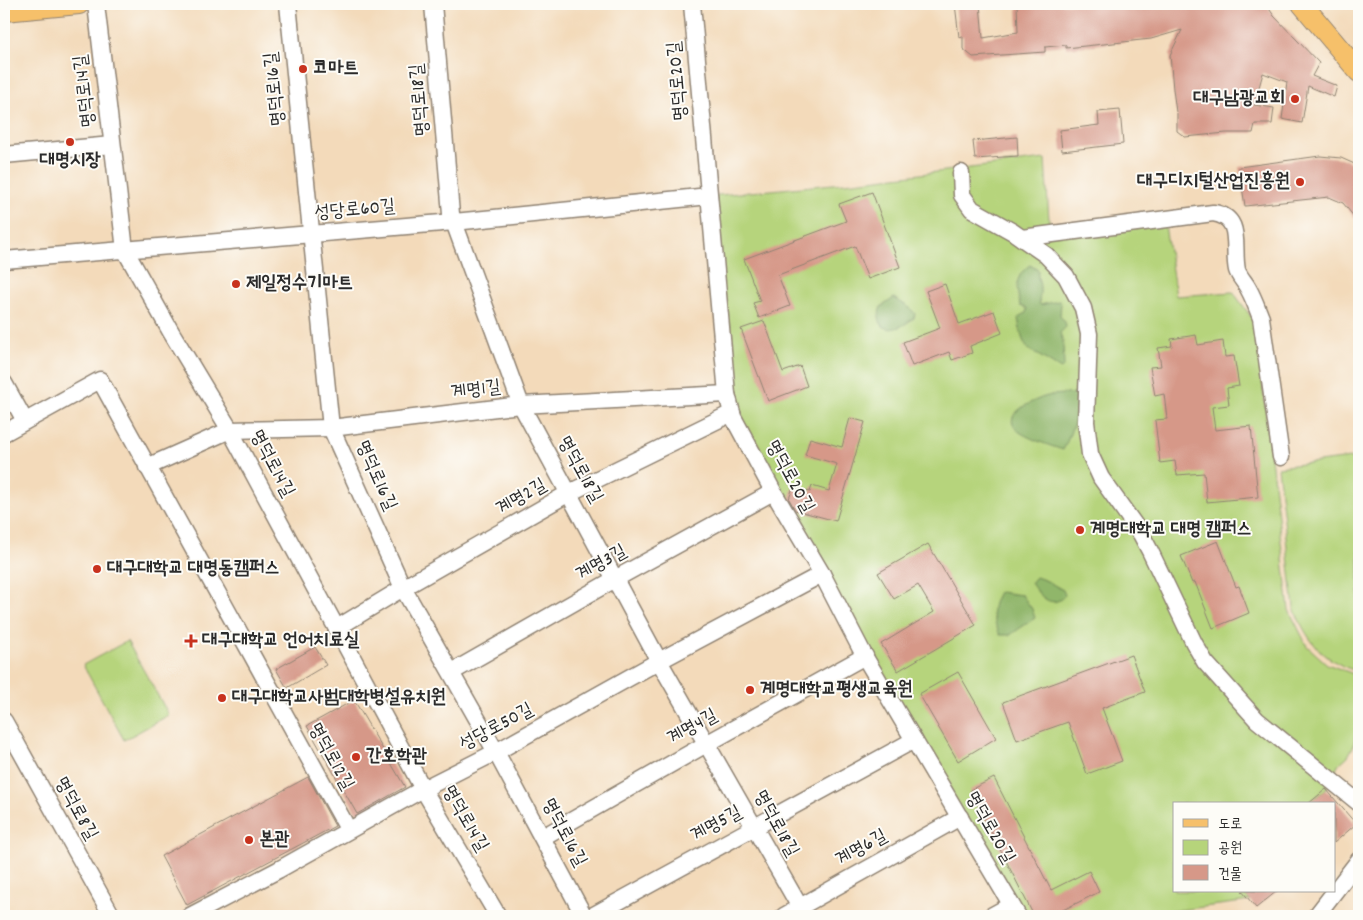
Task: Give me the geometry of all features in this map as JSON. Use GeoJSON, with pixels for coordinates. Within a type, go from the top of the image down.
{"type":"FeatureCollection","features":[{"type":"Feature","properties":{"kind":"main road"},"geometry":{"type":"LineString","coordinates":[[4,11],[79,4]]}},
{"type":"Feature","properties":{"kind":"main road"},"geometry":{"type":"LineString","coordinates":[[1302,4],[1359,72]]}},
{"type":"Feature","properties":{"kind":"street","name":"명덕로14길"},"geometry":{"type":"LineString","coordinates":[[96,4],[125,250],[171,332],[230,430],[423,789],[498,916]]}},
{"type":"Feature","properties":{"kind":"street","name":"명덕로16길"},"geometry":{"type":"LineString","coordinates":[[288,4],[331,428],[403,588],[452,672],[584,916]]}},
{"type":"Feature","properties":{"kind":"street","name":"명덕로18길"},"geometry":{"type":"LineString","coordinates":[[433,4],[451,214],[521,405],[615,579],[802,912]]}},
{"type":"Feature","properties":{"kind":"street","name":"명덕로20길"},"geometry":{"type":"LineString","coordinates":[[692,4],[727,394],[732,413],[773,492],[822,574],[865,656],[1014,911]]}},
{"type":"Feature","properties":{"kind":"street"},"geometry":{"type":"LineString","coordinates":[[4,155],[112,145]]}},
{"type":"Feature","properties":{"kind":"street"},"geometry":{"type":"LineString","coordinates":[[961,173],[962,195],[972,209],[1022,238],[1046,255],[1066,276],[1083,308],[1089,334],[1086,422],[1090,454],[1101,478],[1141,534],[1205,662],[1256,720],[1359,803]]}},
{"type":"Feature","properties":{"kind":"street","name":"성당로60길"},"geometry":{"type":"LineString","coordinates":[[4,260],[311,235],[709,196]]}},
{"type":"Feature","properties":{"kind":"street"},"geometry":{"type":"LineString","coordinates":[[1022,238],[1213,212],[1223,214],[1232,222],[1236,240],[1237,270],[1254,299],[1261,318],[1281,457]]}},
{"type":"Feature","properties":{"kind":"street","name":"명덕로12길"},"geometry":{"type":"LineString","coordinates":[[25,421],[100,380],[348,829]]}},
{"type":"Feature","properties":{"kind":"street"},"geometry":{"type":"LineString","coordinates":[[4,383],[25,421],[4,433]]}},
{"type":"Feature","properties":{"kind":"street","name":"계명1길"},"geometry":{"type":"LineString","coordinates":[[230,430],[331,428],[521,405],[727,394]]}},
{"type":"Feature","properties":{"kind":"street","name":"계명2길"},"geometry":{"type":"LineString","coordinates":[[337,628],[403,588],[570,494],[732,413]]}},
{"type":"Feature","properties":{"kind":"street"},"geometry":{"type":"LineString","coordinates":[[147,467],[230,430]]}},
{"type":"Feature","properties":{"kind":"street","name":"계명3길"},"geometry":{"type":"LineString","coordinates":[[452,672],[773,492]]}},
{"type":"Feature","properties":{"kind":"street","name":"성당로50길"},"geometry":{"type":"LineString","coordinates":[[190,916],[822,574]]}},
{"type":"Feature","properties":{"kind":"street","name":"계명4길"},"geometry":{"type":"LineString","coordinates":[[542,837],[865,656]]}},
{"type":"Feature","properties":{"kind":"street","name":"명덕로8길"},"geometry":{"type":"LineString","coordinates":[[4,721],[112,916]]}},
{"type":"Feature","properties":{"kind":"street","name":"계명5길"},"geometry":{"type":"LineString","coordinates":[[592,916],[914,740]]}},
{"type":"Feature","properties":{"kind":"street","name":"계명6길"},"geometry":{"type":"LineString","coordinates":[[784,916],[802,912],[960,817]]}},
{"type":"Feature","properties":{"kind":"street"},"geometry":{"type":"LineString","coordinates":[[1336,890],[1359,860]]}},
{"type":"Feature","properties":{"kind":"street"},"geometry":{"type":"LineString","coordinates":[[1316,916],[1334,892]]}},
{"type":"Feature","properties":{"kind":"street"},"geometry":{"type":"LineString","coordinates":[[991,916],[1014,911]]}},
{"type":"Feature","properties":{"kind":"green space","name":"계명대학교 대명 캠퍼스"},"geometry":{"type":"Polygon","coordinates":[[[1045,159],[1050,235],[1164,219],[1176,296],[1233,292],[1255,322],[1289,610],[1307,646],[1327,664],[1359,676],[1359,718],[1353,747],[1348,756],[1339,764],[1326,789],[1310,802],[1173,802],[1173,892],[1243,892],[1250,901],[1134,916],[1018,916],[732,413],[709,196],[854,182],[1045,159]]]}},
{"type":"Feature","properties":{"kind":"green space"},"geometry":{"type":"Polygon","coordinates":[[[1030,265],[1038,270],[1040,305],[1059,301],[1061,303],[1060,316],[1065,322],[1066,327],[1060,333],[1063,341],[1064,366],[1061,369],[1028,349],[1021,334],[1018,318],[1026,313],[1027,308],[1020,306],[1018,283],[1021,274],[1030,265]]]}},
{"type":"Feature","properties":{"kind":"green space"},"geometry":{"type":"Polygon","coordinates":[[[894,298],[910,308],[915,314],[914,318],[900,327],[890,329],[883,326],[879,315],[881,307],[894,298]]]}},
{"type":"Feature","properties":{"kind":"green space"},"geometry":{"type":"Polygon","coordinates":[[[1082,392],[1082,409],[1076,418],[1063,450],[1026,436],[1017,430],[1013,424],[1012,419],[1015,414],[1026,405],[1044,397],[1082,392]]]}},
{"type":"Feature","properties":{"kind":"green space"},"geometry":{"type":"Polygon","coordinates":[[[1359,457],[1359,671],[1341,665],[1325,655],[1307,634],[1294,608],[1278,467],[1359,457]]]}},
{"type":"Feature","properties":{"kind":"green space"},"geometry":{"type":"Polygon","coordinates":[[[1036,577],[1063,590],[1065,595],[1055,602],[1046,600],[1031,583],[1036,577]]]}},
{"type":"Feature","properties":{"kind":"green space"},"geometry":{"type":"Polygon","coordinates":[[[999,592],[1022,595],[1032,609],[1035,618],[1010,635],[1000,635],[993,614],[994,604],[999,592]]]}},
{"type":"Feature","properties":{"kind":"green space"},"geometry":{"type":"Polygon","coordinates":[[[127,641],[169,715],[124,740],[83,665],[127,641]]]}},
{"type":"Feature","properties":{"kind":"building"},"geometry":{"type":"Polygon","coordinates":[[[955,4],[980,4],[983,38],[1018,32],[1017,4],[1266,4],[1274,16],[1319,63],[1312,76],[1337,86],[1334,97],[1308,86],[1302,123],[1282,119],[1287,82],[1263,73],[1254,105],[1274,108],[1272,124],[1255,124],[1253,133],[1226,133],[1185,137],[1177,131],[1177,113],[1170,55],[1182,30],[1151,39],[1066,48],[1066,45],[1045,47],[1045,52],[973,57],[963,49],[963,36],[959,37],[955,4]]]}},
{"type":"Feature","properties":{"kind":"building"},"geometry":{"type":"Polygon","coordinates":[[[1120,110],[1123,144],[1062,151],[1060,130],[1099,125],[1098,112],[1120,110]]]}},
{"type":"Feature","properties":{"kind":"building"},"geometry":{"type":"Polygon","coordinates":[[[1017,137],[1018,156],[975,159],[973,141],[1017,137]]]}},
{"type":"Feature","properties":{"kind":"building","name":"대구디지털산업진흥원"},"geometry":{"type":"Polygon","coordinates":[[[1320,156],[1341,158],[1359,166],[1359,223],[1343,203],[1329,197],[1245,206],[1239,167],[1320,156]]]}},
{"type":"Feature","properties":{"kind":"building"},"geometry":{"type":"Polygon","coordinates":[[[872,192],[900,267],[868,279],[855,246],[778,275],[790,306],[759,318],[753,303],[760,301],[744,259],[846,221],[839,204],[872,192]]]}},
{"type":"Feature","properties":{"kind":"building"},"geometry":{"type":"Polygon","coordinates":[[[945,284],[959,324],[994,311],[1002,333],[970,346],[972,353],[952,360],[949,352],[912,366],[903,342],[940,328],[926,291],[945,284]]]}},
{"type":"Feature","properties":{"kind":"building"},"geometry":{"type":"Polygon","coordinates":[[[764,321],[783,372],[800,366],[807,386],[768,401],[741,329],[764,321]]]}},
{"type":"Feature","properties":{"kind":"building"},"geometry":{"type":"Polygon","coordinates":[[[1196,335],[1198,345],[1223,341],[1225,357],[1234,356],[1239,386],[1227,388],[1229,405],[1212,407],[1215,430],[1251,426],[1258,497],[1207,502],[1204,473],[1177,475],[1175,461],[1160,463],[1155,420],[1167,419],[1164,394],[1155,396],[1150,367],[1161,366],[1158,348],[1172,346],[1171,339],[1196,335]]]}},
{"type":"Feature","properties":{"kind":"building"},"geometry":{"type":"Polygon","coordinates":[[[850,418],[865,422],[836,521],[795,510],[789,499],[793,487],[810,492],[812,486],[829,491],[837,464],[805,455],[810,438],[842,447],[850,418]]]}},
{"type":"Feature","properties":{"kind":"building"},"geometry":{"type":"Polygon","coordinates":[[[1218,541],[1236,587],[1239,586],[1249,613],[1213,628],[1195,582],[1192,583],[1181,556],[1218,541]]]}},
{"type":"Feature","properties":{"kind":"building"},"geometry":{"type":"Polygon","coordinates":[[[928,544],[976,625],[898,671],[881,644],[934,612],[918,585],[894,599],[878,573],[928,544]]]}},
{"type":"Feature","properties":{"kind":"building"},"geometry":{"type":"Polygon","coordinates":[[[315,647],[326,665],[287,688],[276,669],[315,647]]]}},
{"type":"Feature","properties":{"kind":"building"},"geometry":{"type":"Polygon","coordinates":[[[1131,655],[1145,692],[1102,708],[1122,761],[1087,774],[1068,722],[1017,740],[1003,702],[1131,655]]]}},
{"type":"Feature","properties":{"kind":"building"},"geometry":{"type":"Polygon","coordinates":[[[958,672],[996,738],[958,761],[919,694],[958,672]]]}},
{"type":"Feature","properties":{"kind":"building","name":"간호학관"},"geometry":{"type":"Polygon","coordinates":[[[354,700],[405,787],[357,814],[307,726],[354,700]]]}},
{"type":"Feature","properties":{"kind":"building","name":"본관"},"geometry":{"type":"Polygon","coordinates":[[[308,777],[335,826],[187,905],[161,856],[308,777]]]}},
{"type":"Feature","properties":{"kind":"building"},"geometry":{"type":"Polygon","coordinates":[[[994,778],[1051,890],[1089,871],[1099,892],[1051,916],[1034,916],[970,790],[994,778]]]}},
{"type":"Feature","properties":{"kind":"building"},"geometry":{"type":"Polygon","coordinates":[[[1326,789],[1356,824],[1336,841],[1336,802],[1310,802],[1326,789]]]}},
{"type":"Feature","properties":{"kind":"building"},"geometry":{"type":"Polygon","coordinates":[[[1243,892],[1276,892],[1256,908],[1243,892]]]}},
{"type":"Feature","properties":{"kind":"place","name":"코마트"},"geometry":{"type":"Point","coordinates":[303,69]}},
{"type":"Feature","properties":{"kind":"place","name":"대구남광교회"},"geometry":{"type":"Point","coordinates":[1295,99]}},
{"type":"Feature","properties":{"kind":"place","name":"대명시장"},"geometry":{"type":"Point","coordinates":[70,142]}},
{"type":"Feature","properties":{"kind":"place","name":"대구디지털산업진흥원"},"geometry":{"type":"Point","coordinates":[1300,182]}},
{"type":"Feature","properties":{"kind":"place","name":"제일정수기마트"},"geometry":{"type":"Point","coordinates":[236,284]}},
{"type":"Feature","properties":{"kind":"place","name":"계명대학교 대명 캠퍼스"},"geometry":{"type":"Point","coordinates":[1080,530]}},
{"type":"Feature","properties":{"kind":"place","name":"대구대학교 대명동캠퍼스"},"geometry":{"type":"Point","coordinates":[97,569]}},
{"type":"Feature","properties":{"kind":"place","name":"대구대학교 언어치료실"},"geometry":{"type":"Point","coordinates":[191,641]}},
{"type":"Feature","properties":{"kind":"place","name":"계명대학교평생교육원"},"geometry":{"type":"Point","coordinates":[750,690]}},
{"type":"Feature","properties":{"kind":"place","name":"대구대학교사범대학병설유치원"},"geometry":{"type":"Point","coordinates":[222,698]}},
{"type":"Feature","properties":{"kind":"place","name":"간호학관"},"geometry":{"type":"Point","coordinates":[356,757]}},
{"type":"Feature","properties":{"kind":"place","name":"본관"},"geometry":{"type":"Point","coordinates":[249,840]}}]}
